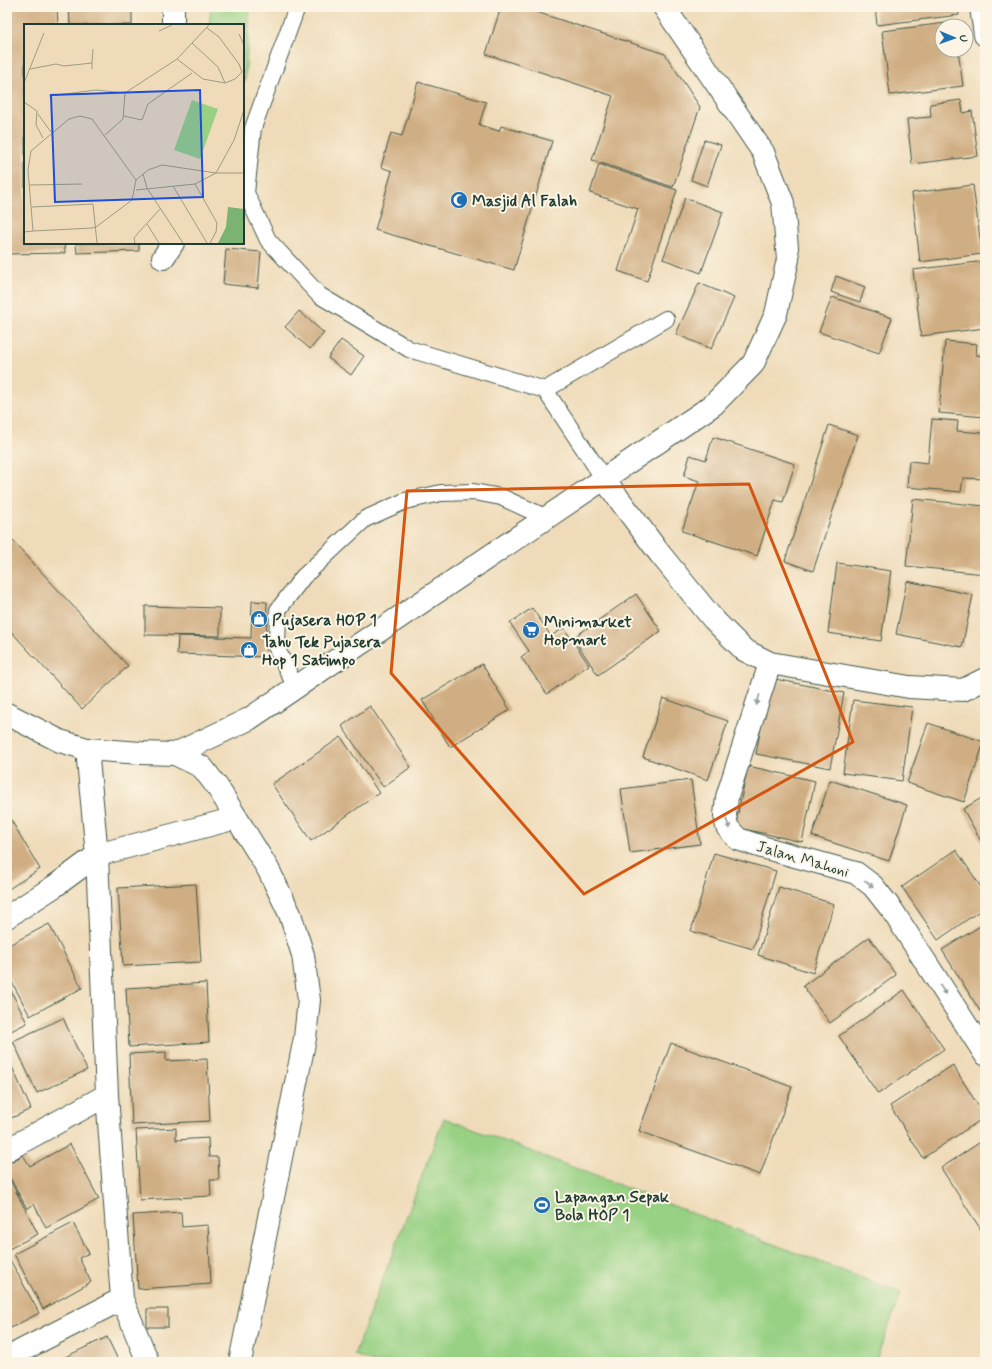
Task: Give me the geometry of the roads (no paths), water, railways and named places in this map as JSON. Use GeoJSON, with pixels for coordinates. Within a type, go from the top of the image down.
{"type":"FeatureCollection","features":[{"type":"Feature","properties":{"kind":"street"},"geometry":{"type":"LineString","coordinates":[[173,7],[173,24]]}},
{"type":"Feature","properties":{"kind":"street"},"geometry":{"type":"LineString","coordinates":[[175,754],[249,719],[296,688],[713,405],[753,364],[776,314],[788,260],[783,203],[763,152],[664,7]]}},
{"type":"Feature","properties":{"kind":"street"},"geometry":{"type":"LineString","coordinates":[[981,7],[985,35]]}},
{"type":"Feature","properties":{"kind":"street"},"geometry":{"type":"LineString","coordinates":[[604,479],[660,554],[713,619],[744,650],[770,663],[909,687],[962,690],[985,679]]}},
{"type":"Feature","properties":{"kind":"street","name":"Jalan Mahoni"},"geometry":{"type":"LineString","coordinates":[[770,663],[727,798],[725,815],[727,827],[738,839],[856,873],[873,886],[892,910],[985,1054]]}},
{"type":"Feature","properties":{"kind":"street"},"geometry":{"type":"LineString","coordinates":[[7,714],[60,741],[87,749],[175,754],[202,767],[218,788],[268,869],[290,914],[303,955],[309,1000],[305,1038],[240,1362]]}},
{"type":"Feature","properties":{"kind":"street"},"geometry":{"type":"LineString","coordinates":[[87,749],[98,855],[108,1094],[122,1299],[148,1362]]}},
{"type":"Feature","properties":{"kind":"street"},"geometry":{"type":"LineString","coordinates":[[7,917],[56,886],[98,855],[236,818]]}},
{"type":"Feature","properties":{"kind":"street"},"geometry":{"type":"LineString","coordinates":[[7,1150],[108,1094]]}},
{"type":"Feature","properties":{"kind":"street"},"geometry":{"type":"LineString","coordinates":[[7,1358],[122,1299]]}},
{"type":"Feature","properties":{"kind":"lane"},"geometry":{"type":"LineString","coordinates":[[297,7],[253,128],[246,193],[268,240],[319,295],[409,349],[545,390],[604,479]]}},
{"type":"Feature","properties":{"kind":"lane"},"geometry":{"type":"LineString","coordinates":[[545,390],[666,319]]}},
{"type":"Feature","properties":{"kind":"lane"},"geometry":{"type":"LineString","coordinates":[[296,688],[277,649],[278,610],[303,577],[365,519],[405,501],[441,493],[474,492],[501,497],[546,518]]}},
{"type":"Feature","properties":{"kind":"place","name":"Masjid Al Falah"},"geometry":{"type":"Point","coordinates":[459,200]}},
{"type":"Feature","properties":{"kind":"place","name":"Pujasera HOP 1"},"geometry":{"type":"Point","coordinates":[259,619]}},
{"type":"Feature","properties":{"kind":"place","name":"Minimarket Hopmart"},"geometry":{"type":"Point","coordinates":[531,630]}},
{"type":"Feature","properties":{"kind":"place","name":"Tahu Tek Pujasera Hop 1 Satimpo"},"geometry":{"type":"Point","coordinates":[249,650]}},
{"type":"Feature","properties":{"kind":"place","name":"Lapangan Sepak Bola HOP 1"},"geometry":{"type":"Point","coordinates":[542,1205]}}]}
